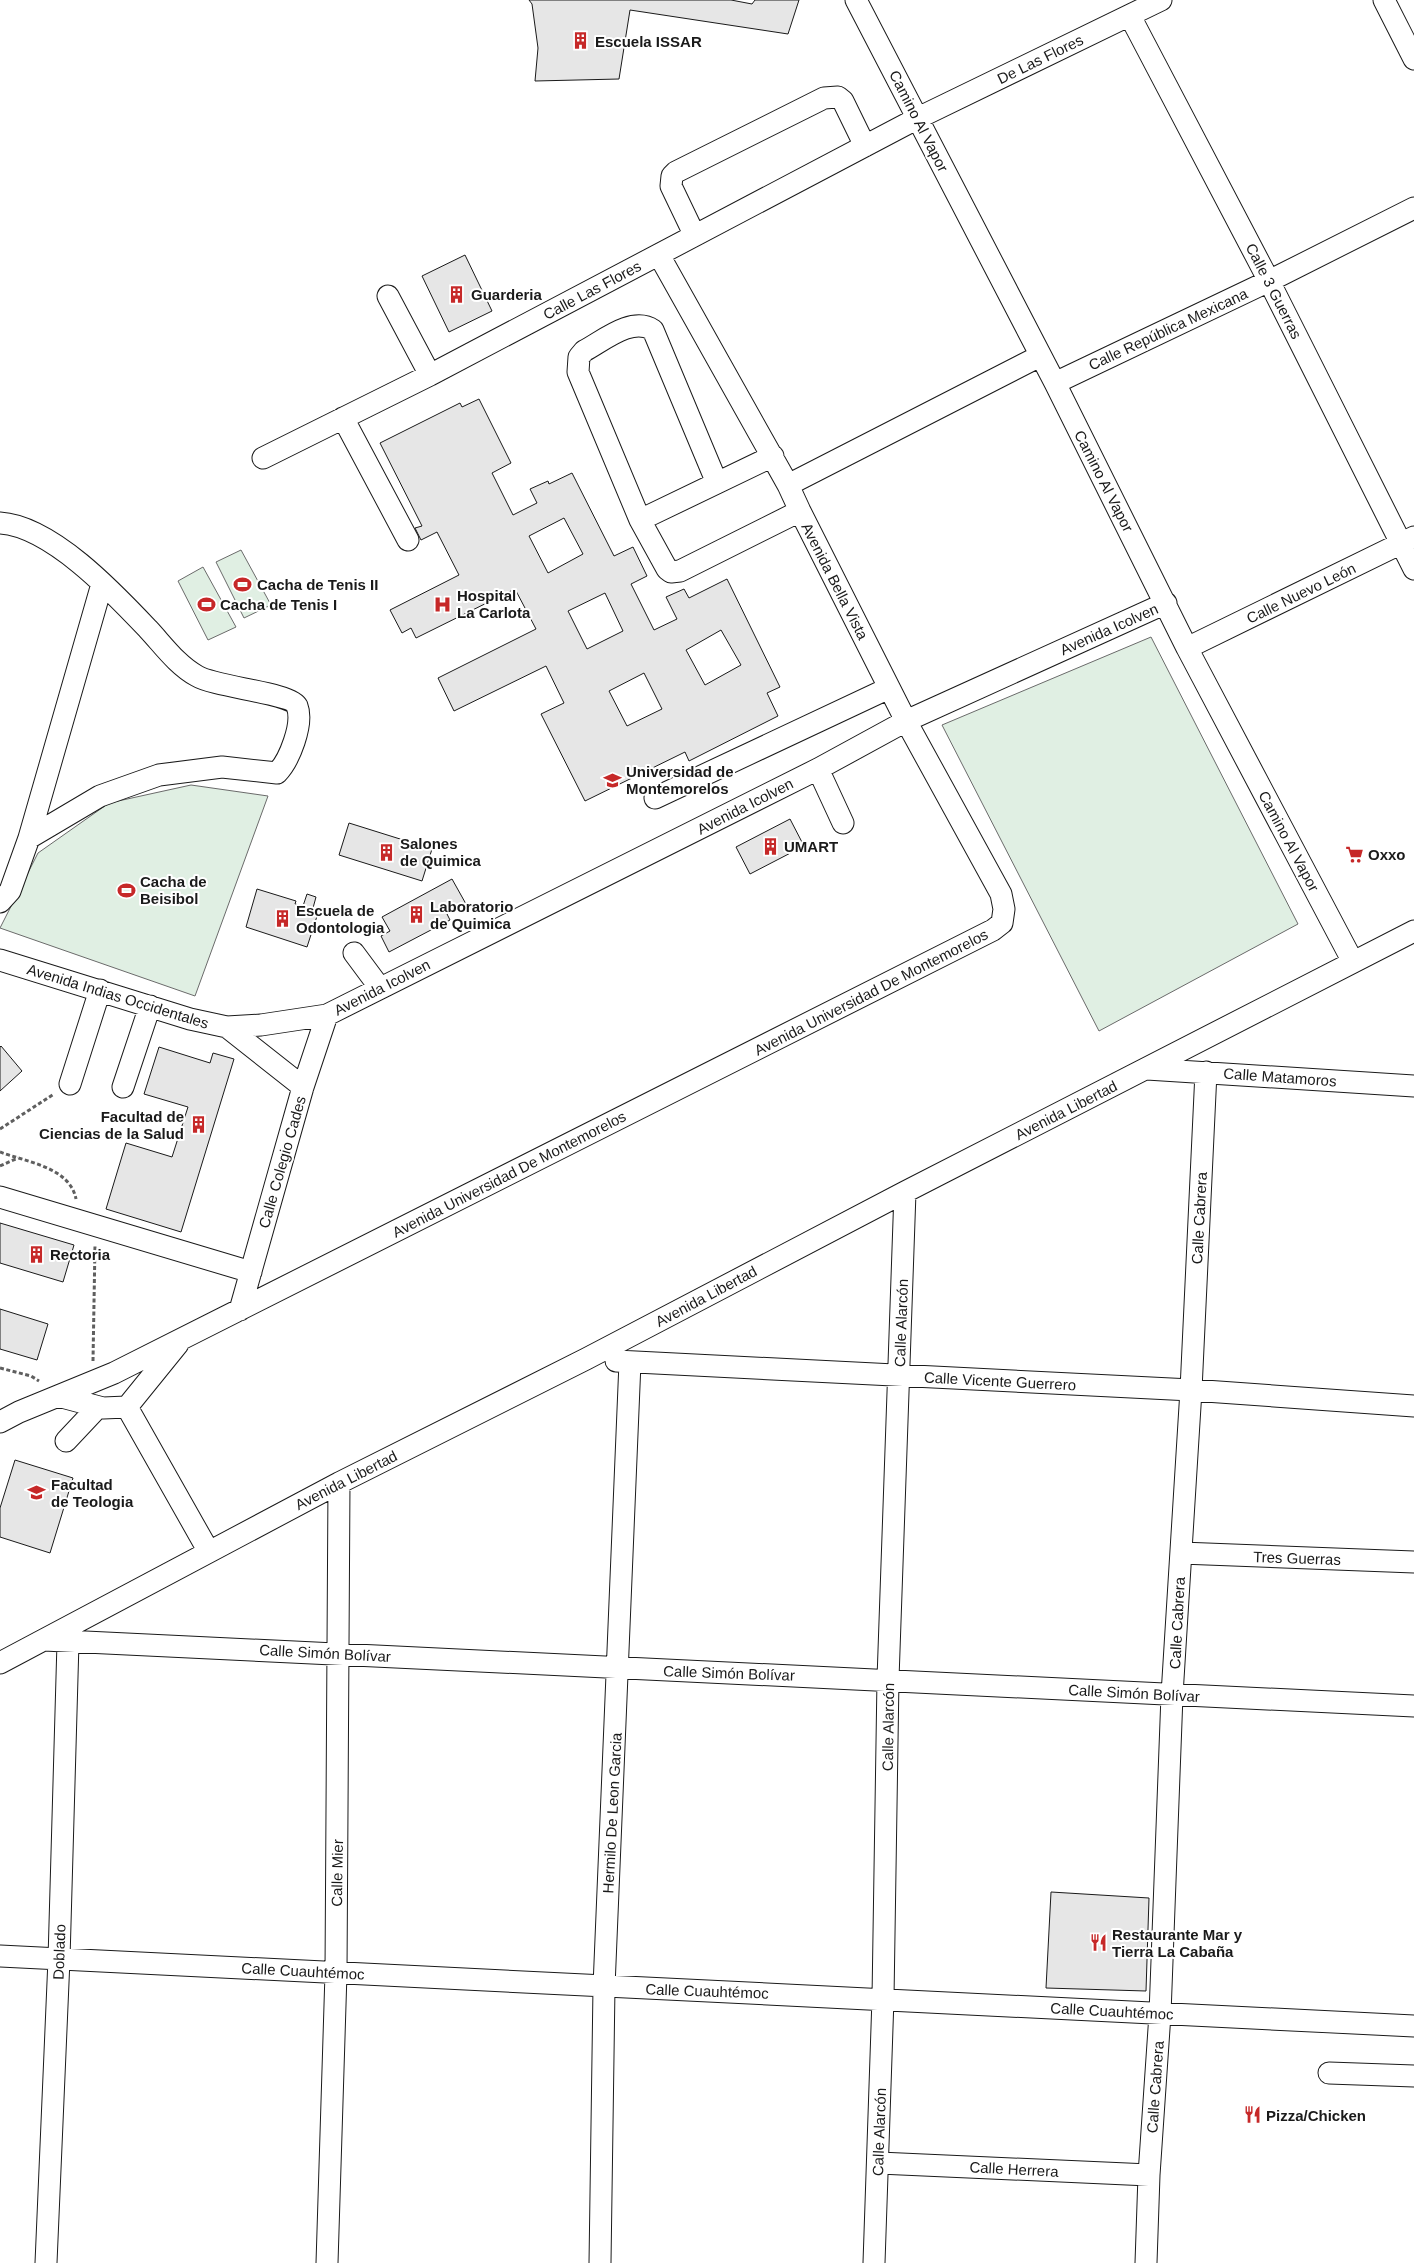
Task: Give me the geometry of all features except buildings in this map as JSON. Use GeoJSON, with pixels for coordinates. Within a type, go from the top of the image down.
{"type":"FeatureCollection","features":[{"type":"Feature","properties":{"kind":"street","name":"Camino Al Vapor"},"geometry":{"type":"LineString","coordinates":[[856,0],[1055,383],[1187,648],[1353,962]]}},
{"type":"Feature","properties":{"kind":"street","name":"De Las Flores"},"geometry":{"type":"LineString","coordinates":[[918,118],[1161,0]]}},
{"type":"Feature","properties":{"kind":"street"},"geometry":{"type":"LineString","coordinates":[[1384,0],[1414,60]]}},
{"type":"Feature","properties":{"kind":"street","name":"Calle 3 Guerras"},"geometry":{"type":"LineString","coordinates":[[1130,16],[1407,540],[1414,569]]}},
{"type":"Feature","properties":{"kind":"street"},"geometry":{"type":"LineString","coordinates":[[694,234],[671,186],[672,176],[676,172],[831,96],[843,100],[865,146]]}},
{"type":"Feature","properties":{"kind":"street","name":"Calle Las Flores"},"geometry":{"type":"LineString","coordinates":[[263,458],[430,374],[918,118]]}},
{"type":"Feature","properties":{"kind":"street","name":"Calle República Mexicana"},"geometry":{"type":"LineString","coordinates":[[1055,383],[1269,281],[1414,208]]}},
{"type":"Feature","properties":{"kind":"street","name":"Avenida Bella Vista"},"geometry":{"type":"LineString","coordinates":[[659,255],[773,456],[906,721],[1001,894],[1004,909]]}},
{"type":"Feature","properties":{"kind":"street"},"geometry":{"type":"LineString","coordinates":[[388,296],[430,374]]}},
{"type":"Feature","properties":{"kind":"street"},"geometry":{"type":"LineString","coordinates":[[718,483],[653,330],[646,325],[632,325],[584,351],[579,357],[577,364],[578,372],[640,520],[666,569],[676,572],[800,511]]}},
{"type":"Feature","properties":{"kind":"street"},"geometry":{"type":"LineString","coordinates":[[788,485],[1040,356]]}},
{"type":"Feature","properties":{"kind":"street"},"geometry":{"type":"LineString","coordinates":[[343,418],[408,540]]}},
{"type":"Feature","properties":{"kind":"street"},"geometry":{"type":"LineString","coordinates":[[640,520],[773,456]]}},
{"type":"Feature","properties":{"kind":"street"},"geometry":{"type":"LineString","coordinates":[[0,523],[12,524],[43,536],[102,584],[137,617],[180,663],[198,676],[221,685],[279,696],[292,701],[296,706],[298,717],[295,740],[286,762],[277,773],[222,767],[159,775],[100,796],[29,838]]}},
{"type":"Feature","properties":{"kind":"street","name":"Calle Nuevo León"},"geometry":{"type":"LineString","coordinates":[[1187,648],[1407,540]]}},
{"type":"Feature","properties":{"kind":"street"},"geometry":{"type":"LineString","coordinates":[[0,902],[10,891],[29,838],[102,584]]}},
{"type":"Feature","properties":{"kind":"street","name":"Avenida Icolven"},"geometry":{"type":"LineString","coordinates":[[327,1015],[818,769],[906,721],[1166,603]]}},
{"type":"Feature","properties":{"kind":"street"},"geometry":{"type":"LineString","coordinates":[[655,798],[889,688]]}},
{"type":"Feature","properties":{"kind":"street"},"geometry":{"type":"LineString","coordinates":[[818,769],[843,823]]}},
{"type":"Feature","properties":{"kind":"street","name":"Avenida Universidad De Montemorelos"},"geometry":{"type":"LineString","coordinates":[[0,1422],[104,1377],[240,1310],[993,930],[1002,922],[1004,909]]}},
{"type":"Feature","properties":{"kind":"street","name":"Avenida Libertad"},"geometry":{"type":"LineString","coordinates":[[0,1663],[339,1483],[586,1359],[905,1192],[1414,931]]}},
{"type":"Feature","properties":{"kind":"street"},"geometry":{"type":"LineString","coordinates":[[354,953],[380,988]]}},
{"type":"Feature","properties":{"kind":"street","name":"Avenida Indias Occidentales"},"geometry":{"type":"LineString","coordinates":[[0,960],[226,1028],[327,1015]]}},
{"type":"Feature","properties":{"kind":"street"},"geometry":{"type":"LineString","coordinates":[[70,1084],[100,990]]}},
{"type":"Feature","properties":{"kind":"street"},"geometry":{"type":"LineString","coordinates":[[123,1087],[150,1006]]}},
{"type":"Feature","properties":{"kind":"street","name":"Calle Colegio Cades"},"geometry":{"type":"LineString","coordinates":[[240,1310],[303,1087],[327,1015]]}},
{"type":"Feature","properties":{"kind":"street"},"geometry":{"type":"LineString","coordinates":[[226,1028],[303,1087]]}},
{"type":"Feature","properties":{"kind":"street","name":"Calle Matamoros"},"geometry":{"type":"LineString","coordinates":[[1146,1069],[1414,1086]]}},
{"type":"Feature","properties":{"kind":"street","name":"Calle Cabrera"},"geometry":{"type":"LineString","coordinates":[[1146,2263],[1149,2175],[1160,2014],[1172,1695],[1191,1390],[1206,1072]]}},
{"type":"Feature","properties":{"kind":"street","name":"Calle Alarcón"},"geometry":{"type":"LineString","coordinates":[[874,2263],[879,2163],[883,1998],[888,1679],[905,1192]]}},
{"type":"Feature","properties":{"kind":"street"},"geometry":{"type":"LineString","coordinates":[[0,1197],[251,1272]]}},
{"type":"Feature","properties":{"kind":"street"},"geometry":{"type":"LineString","coordinates":[[58,1396],[100,1407],[134,1400],[152,1374],[184,1336]]}},
{"type":"Feature","properties":{"kind":"street","name":"Calle Vicente Guerrero"},"geometry":{"type":"LineString","coordinates":[[586,1359],[899,1377],[1191,1390],[1414,1406]]}},
{"type":"Feature","properties":{"kind":"street","name":"Hermilo De Leon Garcia"},"geometry":{"type":"LineString","coordinates":[[600,2263],[604,1987],[619,1668],[630,1362]]}},
{"type":"Feature","properties":{"kind":"street"},"geometry":{"type":"LineString","coordinates":[[66,1440],[100,1407],[104,1377],[131,1383],[134,1400],[209,1552]]}},
{"type":"Feature","properties":{"kind":"street","name":"Calle Mier"},"geometry":{"type":"LineString","coordinates":[[328,2263],[336,1973],[339,1483]]}},
{"type":"Feature","properties":{"kind":"street","name":"Tres Guerras"},"geometry":{"type":"LineString","coordinates":[[1181,1553],[1414,1562]]}},
{"type":"Feature","properties":{"kind":"street","name":"Calle Simón Bolívar"},"geometry":{"type":"LineString","coordinates":[[44,1640],[888,1679],[1414,1706]]}},
{"type":"Feature","properties":{"kind":"street","name":"Doblado"},"geometry":{"type":"LineString","coordinates":[[46,2263],[59,1959],[68,1642]]}},
{"type":"Feature","properties":{"kind":"street","name":"Calle Cuauhtémoc"},"geometry":{"type":"LineString","coordinates":[[0,1956],[604,1987],[883,1998],[1414,2026]]}},
{"type":"Feature","properties":{"kind":"street"},"geometry":{"type":"LineString","coordinates":[[1329,2073],[1414,2076]]}},
{"type":"Feature","properties":{"kind":"street","name":"Calle Herrera"},"geometry":{"type":"LineString","coordinates":[[879,2163],[1149,2175]]}},
{"type":"Feature","properties":{"kind":"path"},"geometry":{"type":"LineString","coordinates":[[0,1130],[70,1084]]}},
{"type":"Feature","properties":{"kind":"path"},"geometry":{"type":"LineString","coordinates":[[0,1152],[59,1173],[70,1184],[87,1224],[104,1377]]}},
{"type":"Feature","properties":{"kind":"path"},"geometry":{"type":"LineString","coordinates":[[0,1166],[18,1158]]}},
{"type":"Feature","properties":{"kind":"path"},"geometry":{"type":"LineString","coordinates":[[0,1368],[31,1376],[58,1396]]}},
{"type":"Feature","properties":{"kind":"green space","name":"Cacha de Tenis II"},"geometry":{"type":"Polygon","coordinates":[[[241,550],[271,605],[244,618],[216,562],[241,550]]]}},
{"type":"Feature","properties":{"kind":"green space","name":"Cacha de Tenis I"},"geometry":{"type":"Polygon","coordinates":[[[203,567],[236,627],[208,640],[178,581],[203,567]]]}},
{"type":"Feature","properties":{"kind":"green space"},"geometry":{"type":"Polygon","coordinates":[[[1151,637],[1298,924],[1099,1031],[942,725],[1151,637]]]}},
{"type":"Feature","properties":{"kind":"green space","name":"Cacha de Beisibol"},"geometry":{"type":"Polygon","coordinates":[[[191,785],[268,796],[195,996],[0,928],[38,853],[109,803],[191,785]]]}},
{"type":"Feature","properties":{"kind":"place","name":"Escuela ISSAR"},"geometry":{"type":"Point","coordinates":[581,41]}},
{"type":"Feature","properties":{"kind":"place","name":"Guarderia"},"geometry":{"type":"Point","coordinates":[457,294]}},
{"type":"Feature","properties":{"kind":"place","name":"Cacha de Tenis II"},"geometry":{"type":"Point","coordinates":[243,584]}},
{"type":"Feature","properties":{"kind":"place","name":"Cacha de Tenis I"},"geometry":{"type":"Point","coordinates":[206,604]}},
{"type":"Feature","properties":{"kind":"place","name":"Hospital La Carlota"},"geometry":{"type":"Point","coordinates":[443,604]}},
{"type":"Feature","properties":{"kind":"place","name":"Universidad de Montemorelos"},"geometry":{"type":"Point","coordinates":[612,780]}},
{"type":"Feature","properties":{"kind":"place","name":"UMART"},"geometry":{"type":"Point","coordinates":[770,846]}},
{"type":"Feature","properties":{"kind":"place","name":"Salones de Quimica"},"geometry":{"type":"Point","coordinates":[386,852]}},
{"type":"Feature","properties":{"kind":"place","name":"Oxxo"},"geometry":{"type":"Point","coordinates":[1354,854]}},
{"type":"Feature","properties":{"kind":"place","name":"Cacha de Beisibol"},"geometry":{"type":"Point","coordinates":[126,890]}},
{"type":"Feature","properties":{"kind":"place","name":"Laboratorio de Quimica"},"geometry":{"type":"Point","coordinates":[416,915]}},
{"type":"Feature","properties":{"kind":"place","name":"Escuela de Odontologia"},"geometry":{"type":"Point","coordinates":[282,919]}},
{"type":"Feature","properties":{"kind":"place","name":"Facultad de Ciencias de la Salud"},"geometry":{"type":"Point","coordinates":[198,1125]}},
{"type":"Feature","properties":{"kind":"place","name":"Rectoria"},"geometry":{"type":"Point","coordinates":[36,1254]}},
{"type":"Feature","properties":{"kind":"place","name":"Facultad de Teologia"},"geometry":{"type":"Point","coordinates":[37,1493]}},
{"type":"Feature","properties":{"kind":"place","name":"Restaurante Mar y Tierra La Cabaña"},"geometry":{"type":"Point","coordinates":[1098,1943]}},
{"type":"Feature","properties":{"kind":"place","name":"Pizza/Chicken"},"geometry":{"type":"Point","coordinates":[1252,2115]}}]}
